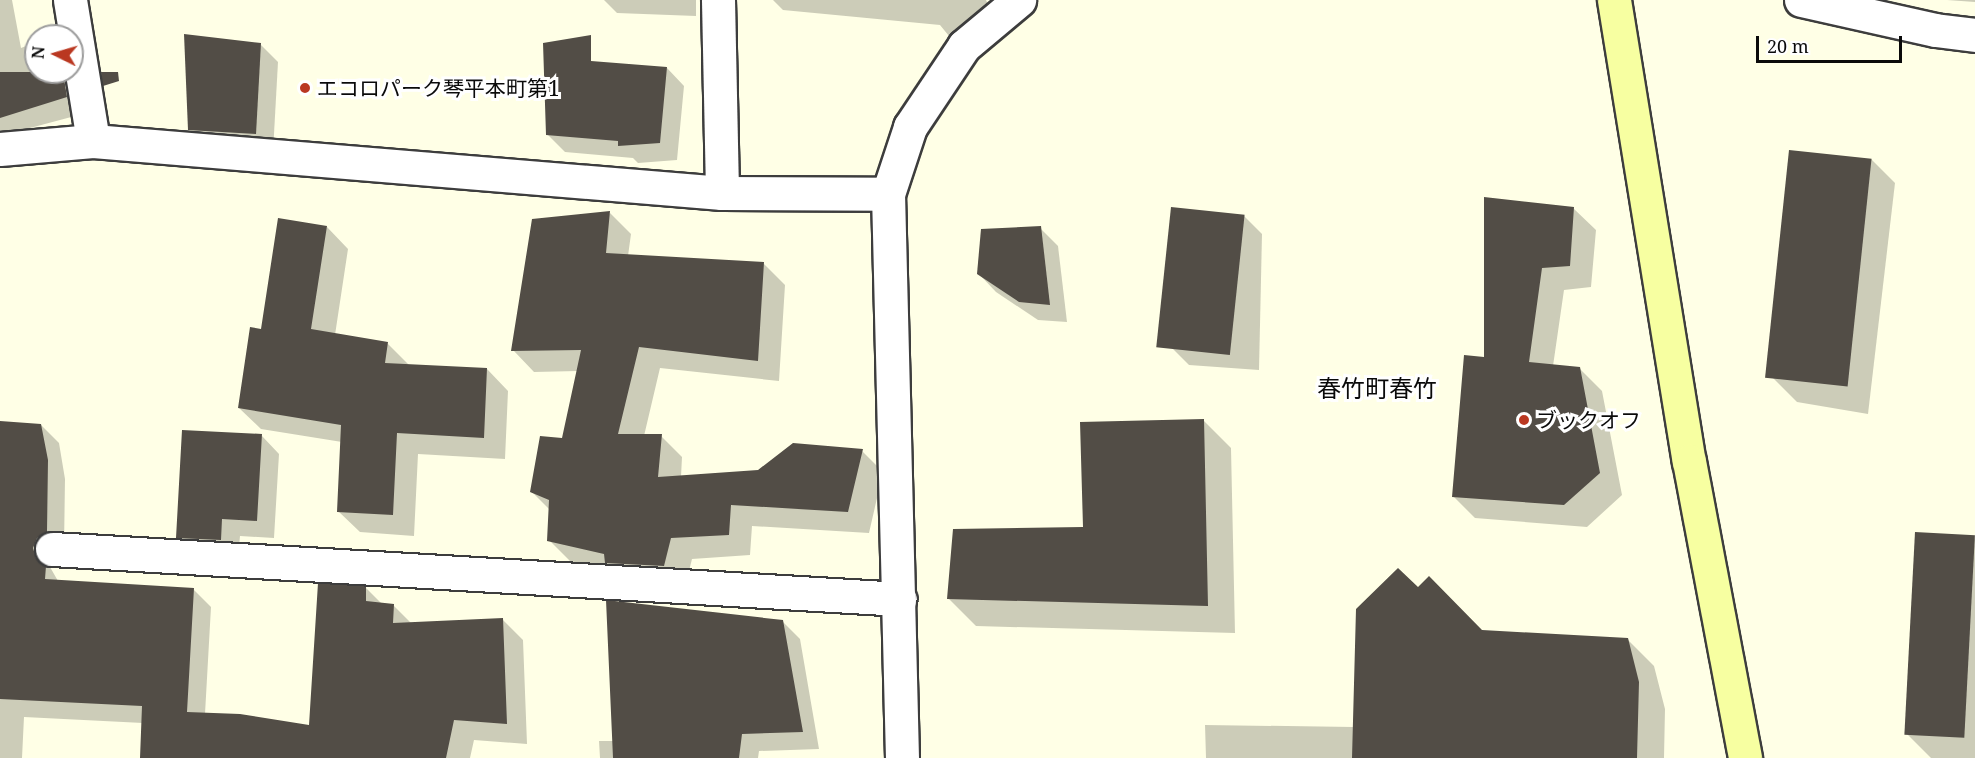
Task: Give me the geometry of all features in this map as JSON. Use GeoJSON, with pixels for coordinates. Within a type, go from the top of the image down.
{"type":"FeatureCollection","features":[{"type":"Feature","properties":{"kind":"street"},"geometry":{"type":"LineString","coordinates":[[70,0],[93,141]]}},
{"type":"Feature","properties":{"kind":"street"},"geometry":{"type":"LineString","coordinates":[[717,0],[722,193]]}},
{"type":"Feature","properties":{"kind":"street"},"geometry":{"type":"LineString","coordinates":[[902,758],[900,599],[888,194],[910,127],[964,46],[1019,0]]}},
{"type":"Feature","properties":{"kind":"street"},"geometry":{"type":"LineString","coordinates":[[1614,0],[1689,461],[1744,758]]}},
{"type":"Feature","properties":{"kind":"street"},"geometry":{"type":"LineString","coordinates":[[1801,0],[1935,30],[1975,35]]}},
{"type":"Feature","properties":{"kind":"street"},"geometry":{"type":"LineString","coordinates":[[0,148],[93,141],[722,193],[888,194]]}},
{"type":"Feature","properties":{"kind":"street"},"geometry":{"type":"LineString","coordinates":[[52,549],[900,599]]}},
{"type":"Feature","properties":{"kind":"building"},"geometry":{"type":"Polygon","coordinates":[[[184,34],[261,43],[256,134],[188,130],[184,34]]]}},
{"type":"Feature","properties":{"kind":"building"},"geometry":{"type":"Polygon","coordinates":[[[591,35],[591,61],[667,67],[660,143],[618,146],[618,141],[546,135],[543,43],[591,35]]]}},
{"type":"Feature","properties":{"kind":"building"},"geometry":{"type":"Polygon","coordinates":[[[0,72],[24,72],[24,84],[65,84],[67,97],[0,118],[0,72]]]}},
{"type":"Feature","properties":{"kind":"building"},"geometry":{"type":"Polygon","coordinates":[[[101,72],[118,72],[119,81],[103,86],[101,72]]]}},
{"type":"Feature","properties":{"kind":"building"},"geometry":{"type":"Polygon","coordinates":[[[1789,150],[1872,159],[1848,386],[1765,378],[1789,150]]]}},
{"type":"Feature","properties":{"kind":"building","name":"ブックオフ"},"geometry":{"type":"Polygon","coordinates":[[[1484,197],[1574,207],[1570,266],[1542,268],[1529,362],[1580,367],[1600,473],[1564,505],[1452,497],[1464,355],[1484,357],[1484,197]]]}},
{"type":"Feature","properties":{"kind":"building"},"geometry":{"type":"Polygon","coordinates":[[[1171,207],[1245,215],[1230,355],[1156,347],[1171,207]]]}},
{"type":"Feature","properties":{"kind":"building"},"geometry":{"type":"Polygon","coordinates":[[[610,211],[606,253],[764,262],[758,361],[639,347],[618,434],[662,434],[658,477],[758,470],[793,443],[863,449],[848,512],[731,505],[729,535],[671,538],[664,566],[605,563],[604,554],[547,541],[549,500],[530,492],[540,436],[562,438],[581,350],[511,351],[532,219],[610,211]]]}},
{"type":"Feature","properties":{"kind":"building"},"geometry":{"type":"Polygon","coordinates":[[[278,218],[327,226],[311,329],[388,342],[385,363],[487,368],[484,438],[397,433],[393,515],[337,512],[341,425],[238,408],[250,327],[261,329],[278,218]]]}},
{"type":"Feature","properties":{"kind":"building"},"geometry":{"type":"Polygon","coordinates":[[[1041,226],[1050,305],[1019,302],[977,274],[981,229],[1041,226]]]}},
{"type":"Feature","properties":{"kind":"building"},"geometry":{"type":"Polygon","coordinates":[[[1204,419],[1208,606],[947,599],[953,529],[1083,527],[1080,422],[1204,419]]]}},
{"type":"Feature","properties":{"kind":"building"},"geometry":{"type":"Polygon","coordinates":[[[0,421],[41,424],[48,460],[47,532],[37,538],[33,548],[36,558],[46,566],[45,579],[194,588],[187,712],[240,714],[309,725],[318,583],[366,586],[366,601],[394,604],[393,623],[503,618],[507,724],[454,720],[446,758],[140,758],[142,706],[0,699],[0,421]]]}},
{"type":"Feature","properties":{"kind":"building"},"geometry":{"type":"Polygon","coordinates":[[[182,430],[262,434],[257,521],[222,519],[221,540],[176,538],[182,430]]]}},
{"type":"Feature","properties":{"kind":"building"},"geometry":{"type":"Polygon","coordinates":[[[1915,532],[1975,535],[1964,738],[1904,735],[1915,532]]]}},
{"type":"Feature","properties":{"kind":"building"},"geometry":{"type":"Polygon","coordinates":[[[1398,568],[1418,587],[1429,576],[1482,630],[1628,638],[1639,682],[1637,758],[1352,758],[1356,609],[1398,568]]]}},
{"type":"Feature","properties":{"kind":"building"},"geometry":{"type":"Polygon","coordinates":[[[606,600],[783,620],[803,732],[742,734],[739,758],[613,758],[606,600]]]}},
{"type":"Feature","properties":{"kind":"place","name":"エコロパーク琴平本町第1"},"geometry":{"type":"Point","coordinates":[305,88]}},
{"type":"Feature","properties":{"kind":"place","name":"ブックオフ"},"geometry":{"type":"Point","coordinates":[1524,420]}},
{"type":"Feature","properties":{"kind":"district","name":"春竹町春竹"},"geometry":{"type":"Point","coordinates":[1377,388]}}]}
